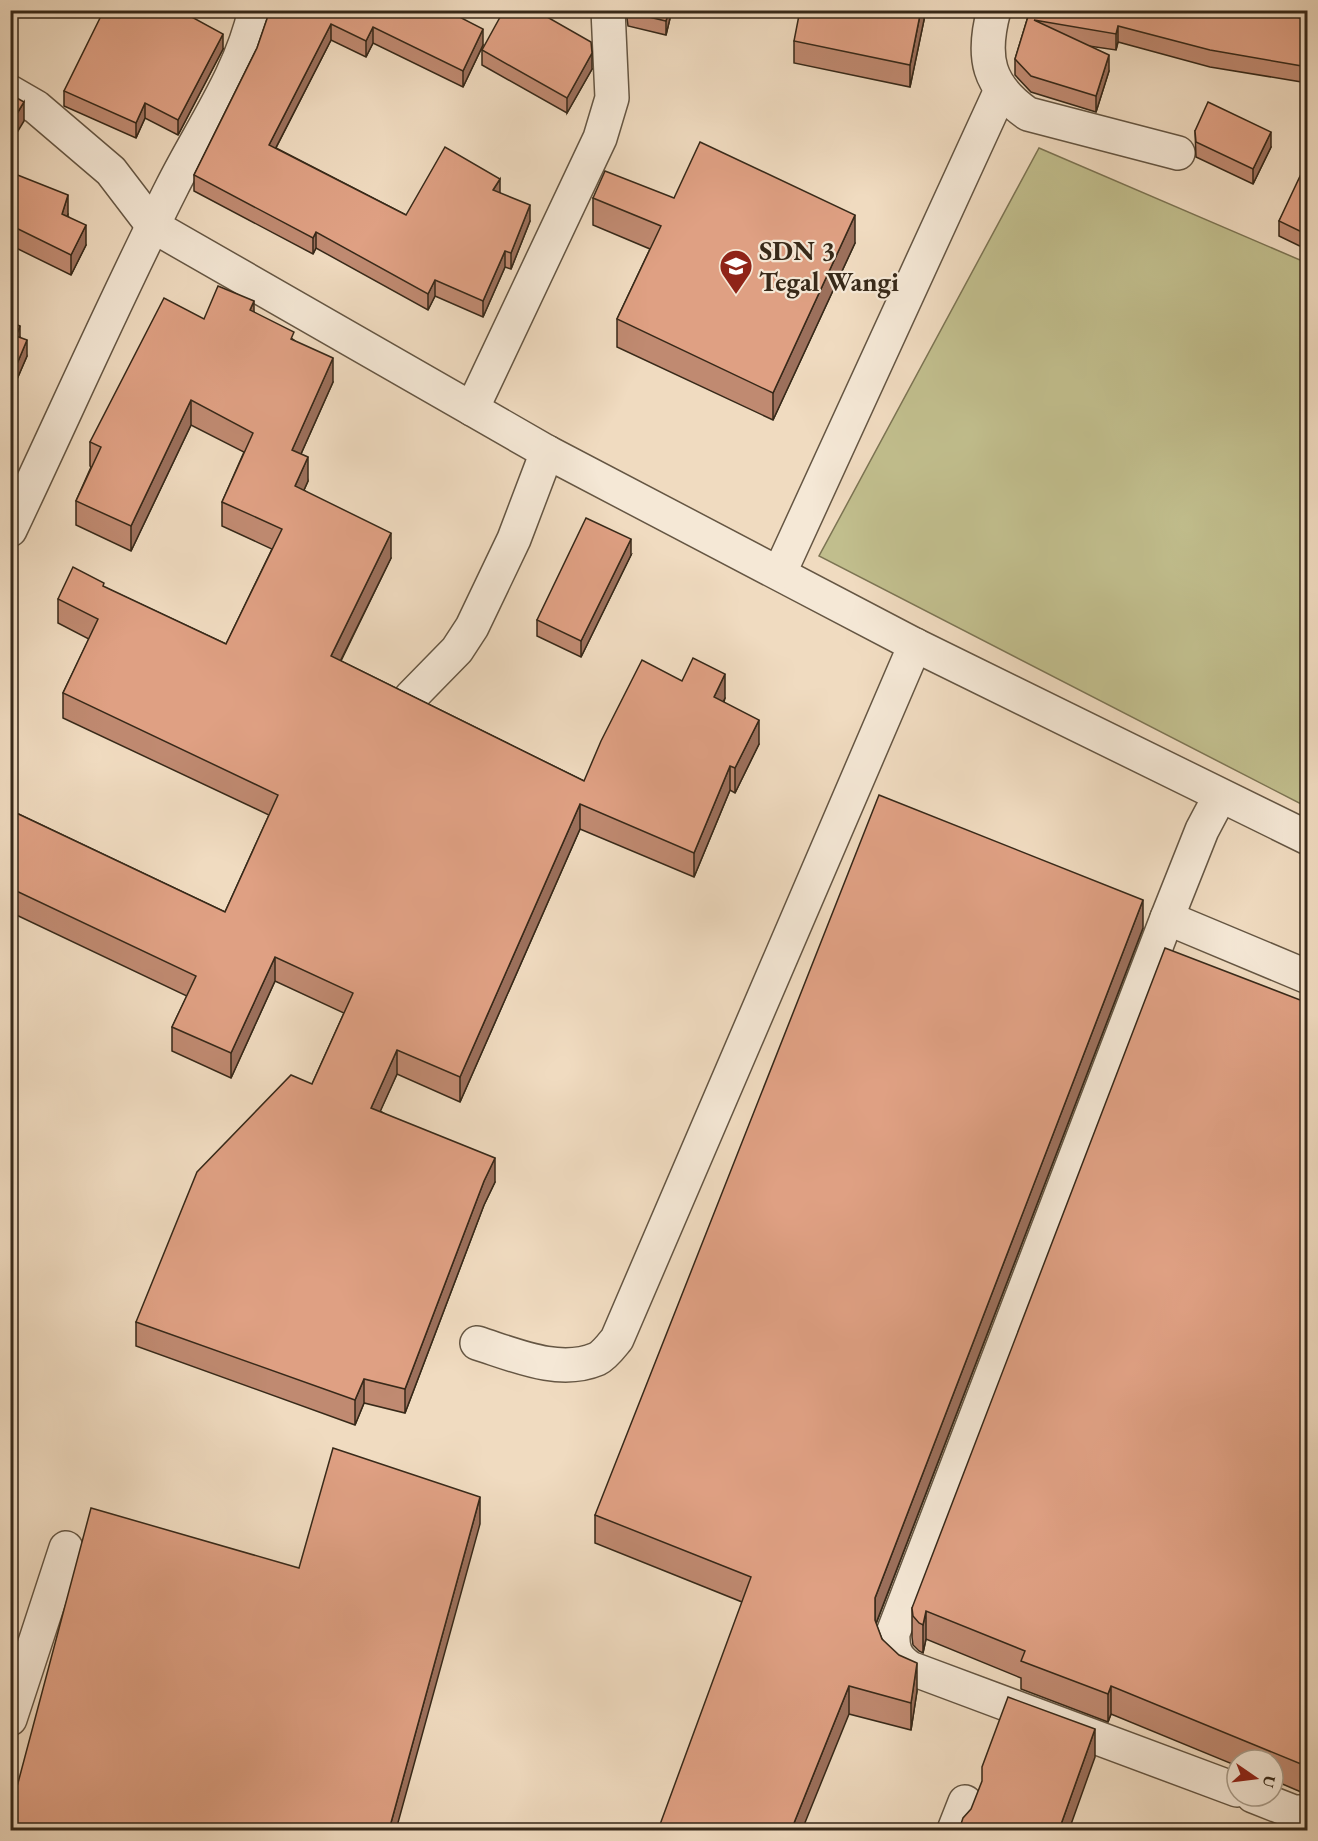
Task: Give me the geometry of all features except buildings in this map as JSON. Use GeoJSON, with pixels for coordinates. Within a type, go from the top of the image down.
{"type":"FeatureCollection","features":[{"type":"Feature","properties":{"kind":"street"},"geometry":{"type":"LineString","coordinates":[[10,530],[153,226],[234,72],[249,38],[255,10]]}},
{"type":"Feature","properties":{"kind":"street"},"geometry":{"type":"LineString","coordinates":[[472,409],[600,138],[612,98],[608,10]]}},
{"type":"Feature","properties":{"kind":"street"},"geometry":{"type":"LineString","coordinates":[[994,10],[989,27],[987,57],[993,80],[1007,100],[1028,114],[1178,153]]}},
{"type":"Feature","properties":{"kind":"street"},"geometry":{"type":"LineString","coordinates":[[780,573],[1001,90]]}},
{"type":"Feature","properties":{"kind":"street"},"geometry":{"type":"LineString","coordinates":[[10,92],[36,107],[111,171],[153,226],[547,452],[915,645],[1308,838]]}},
{"type":"Feature","properties":{"kind":"street"},"geometry":{"type":"LineString","coordinates":[[411,697],[457,650],[472,627],[514,538],[547,452]]}},
{"type":"Feature","properties":{"kind":"street"},"geometry":{"type":"LineString","coordinates":[[477,1344],[541,1363],[575,1365],[599,1358],[617,1339],[915,645]]}},
{"type":"Feature","properties":{"kind":"street"},"geometry":{"type":"LineString","coordinates":[[1220,796],[1202,830],[1167,918],[893,1633],[893,1641],[897,1657],[910,1668],[1225,1786]]}},
{"type":"Feature","properties":{"kind":"street"},"geometry":{"type":"LineString","coordinates":[[1167,918],[1308,977]]}},
{"type":"Feature","properties":{"kind":"street"},"geometry":{"type":"LineString","coordinates":[[10,1719],[66,1548]]}},
{"type":"Feature","properties":{"kind":"street"},"geometry":{"type":"LineString","coordinates":[[1284,1808],[1294,1812],[1308,1812]]}},
{"type":"Feature","properties":{"kind":"shaded area"},"geometry":{"type":"Polygon","coordinates":[[[1039,148],[1307,263],[1307,807],[819,556],[1039,148]]]}},
{"type":"Feature","properties":{"kind":"place","name":"SDN 3 Tegal Wangi"},"geometry":{"type":"Point","coordinates":[736,295]}}]}
